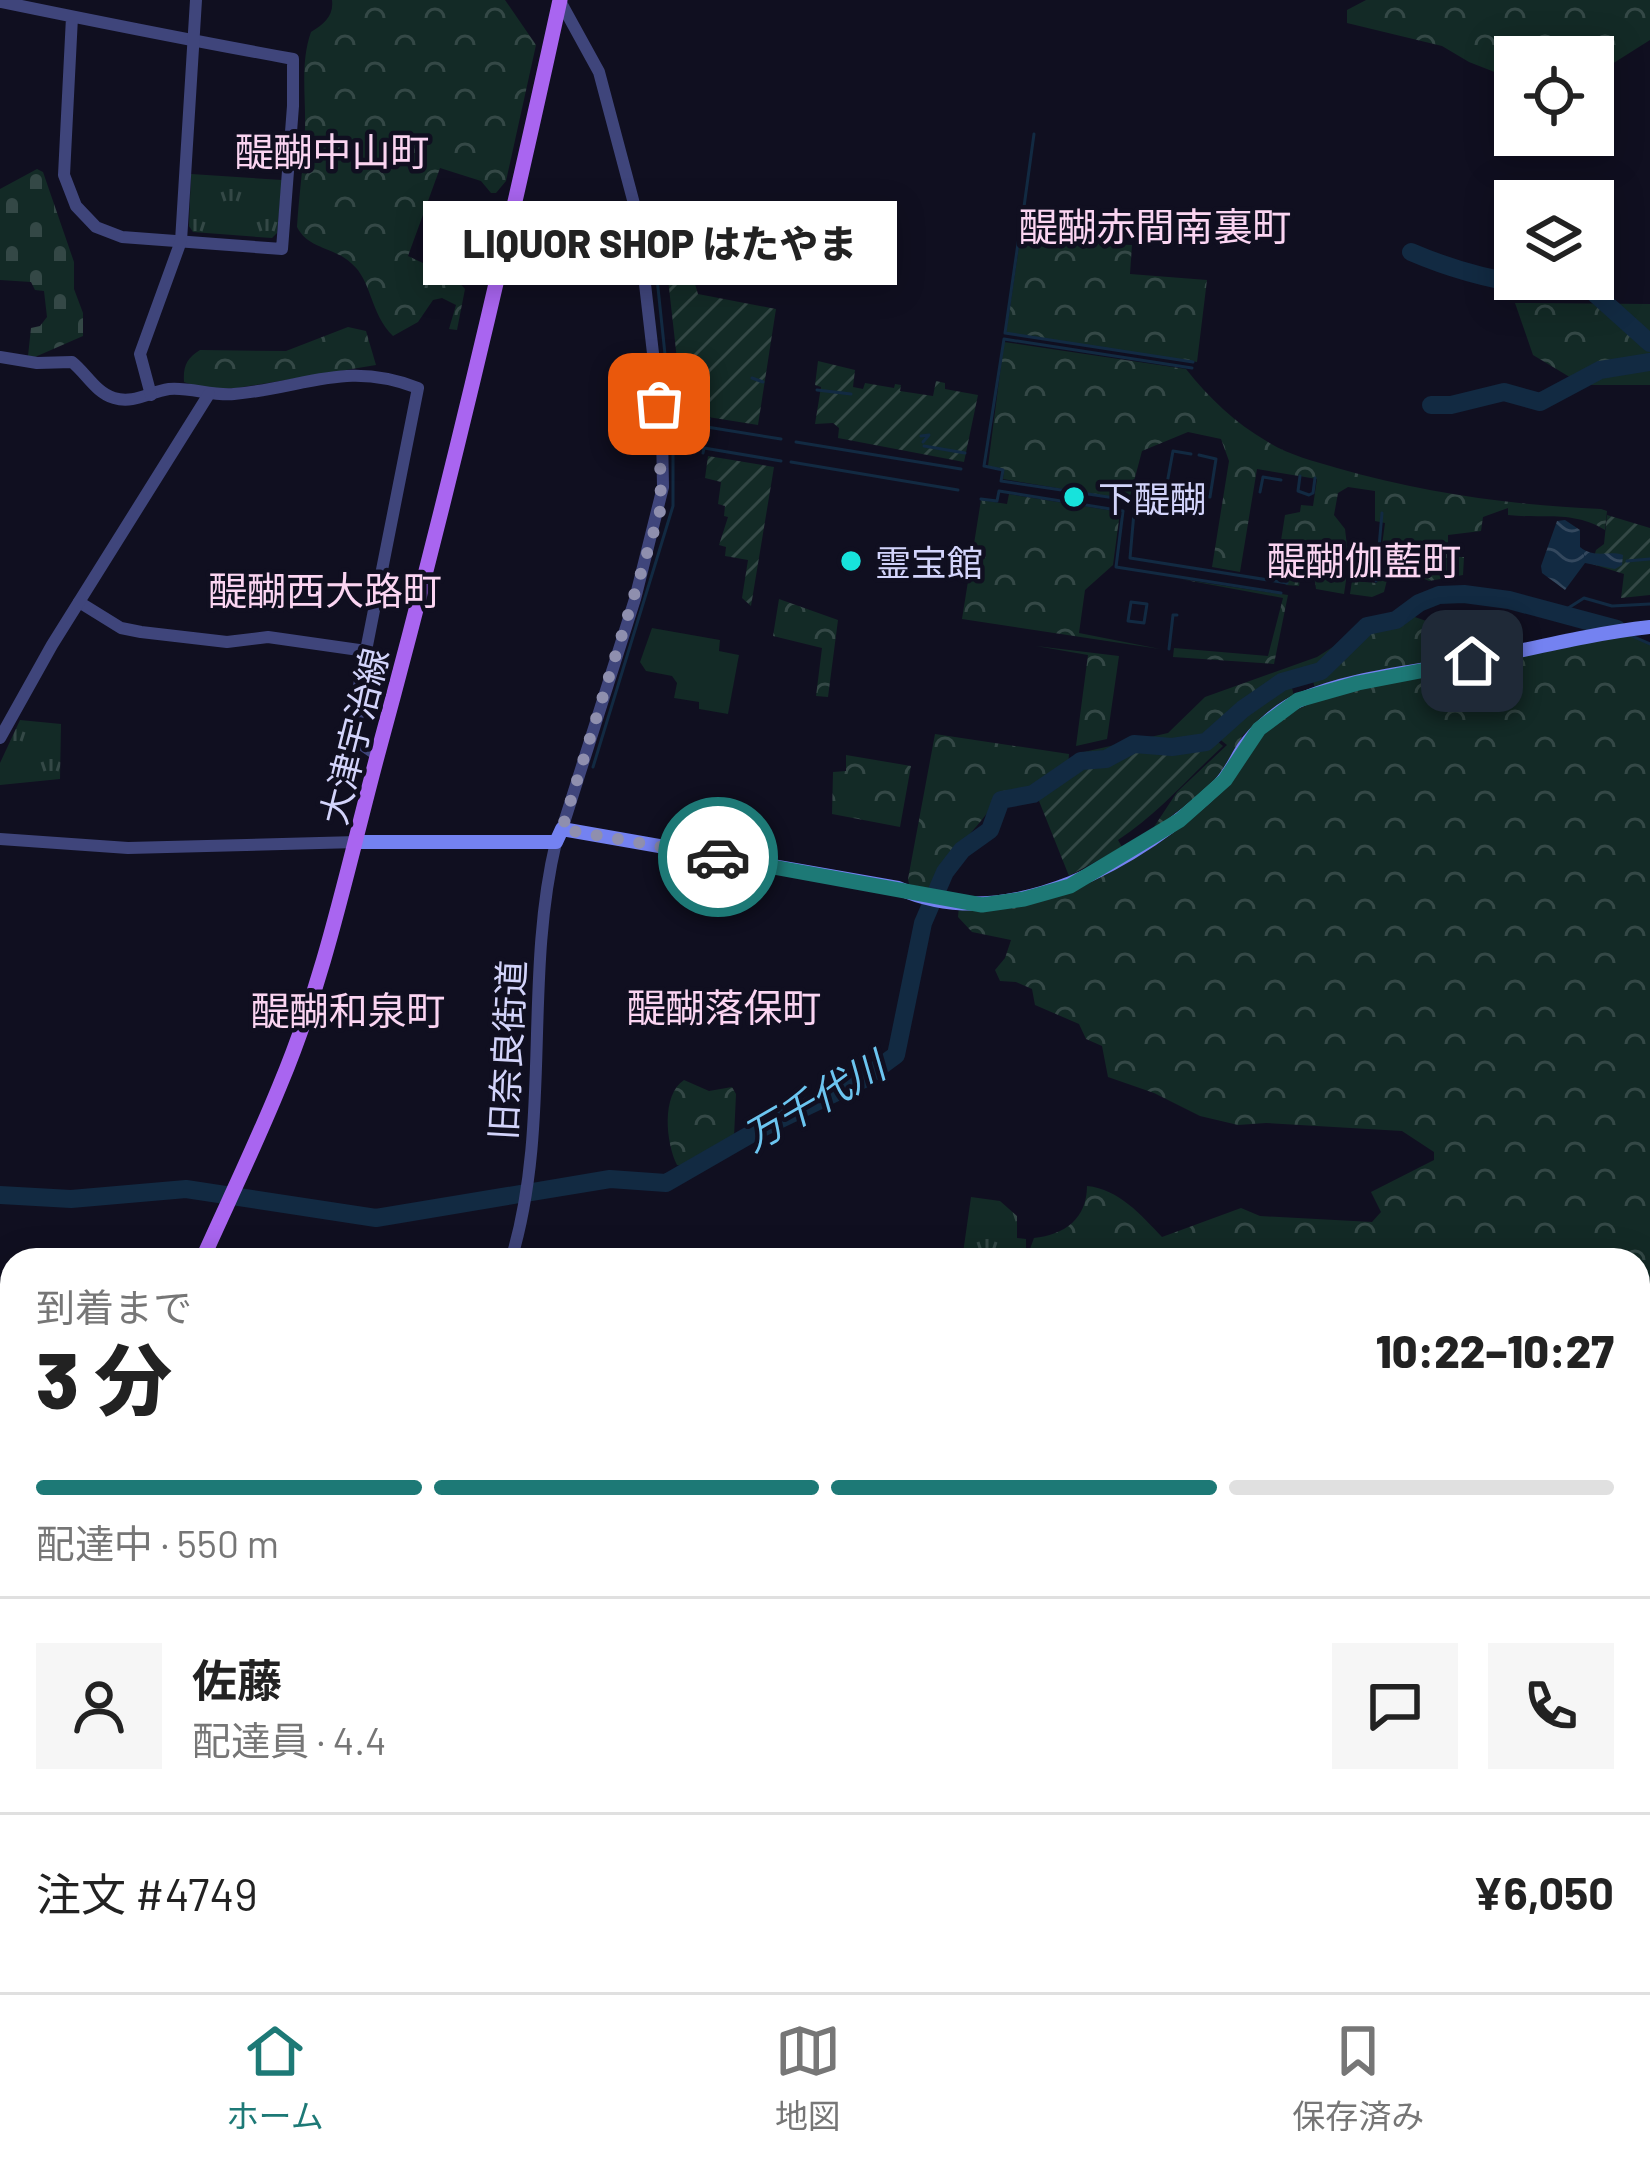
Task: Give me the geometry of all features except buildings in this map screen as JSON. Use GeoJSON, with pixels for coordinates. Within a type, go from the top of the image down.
{"type":"FeatureCollection","features":[{"type":"Feature","properties":{"kind":"main road","name":"大津宇治線"},"geometry":{"type":"LineString","coordinates":[[207,1248],[296,1043],[321,970],[432,555],[560,0]]}},
{"type":"Feature","properties":{"kind":"main road"},"geometry":{"type":"LineString","coordinates":[[357,842],[559,835],[982,905],[1024,899],[1070,886],[1180,820],[1225,780],[1259,729],[1298,700],[1358,683],[1650,627]]}},
{"type":"Feature","properties":{"kind":"street"},"geometry":{"type":"LineString","coordinates":[[151,395],[140,354],[181,241],[196,0]]}},
{"type":"Feature","properties":{"kind":"street","name":"旧奈良街道"},"geometry":{"type":"LineString","coordinates":[[514,1248],[527,1192],[545,894],[559,835],[635,599],[663,487],[662,431],[638,215],[599,72],[560,0]]}},
{"type":"Feature","properties":{"kind":"street"},"geometry":{"type":"LineString","coordinates":[[0,2],[72,17],[192,43],[292,58],[282,249],[122,237],[96,227],[76,206],[64,176],[72,17]]}},
{"type":"Feature","properties":{"kind":"street"},"geometry":{"type":"LineString","coordinates":[[0,357],[72,362],[101,392],[117,400],[137,400],[175,388],[209,394],[285,388],[347,373],[418,388],[355,721],[358,742],[377,755]]}},
{"type":"Feature","properties":{"kind":"street"},"geometry":{"type":"LineString","coordinates":[[0,738],[209,394]]}},
{"type":"Feature","properties":{"kind":"street"},"geometry":{"type":"LineString","coordinates":[[79,602],[121,628],[141,632],[227,641],[268,637],[366,651]]}},
{"type":"Feature","properties":{"kind":"street"},"geometry":{"type":"LineString","coordinates":[[0,839],[108,848],[357,842]]}},
{"type":"Feature","properties":{"kind":"green space"},"geometry":{"type":"Polygon","coordinates":[[[332,0],[505,0],[536,45],[506,181],[491,193],[481,181],[440,168],[408,256],[455,278],[465,289],[457,330],[449,329],[456,305],[442,298],[433,300],[418,322],[393,336],[358,270],[308,240],[297,227],[306,56],[311,32],[327,19],[332,0]]]}},
{"type":"Feature","properties":{"kind":"green space"},"geometry":{"type":"Polygon","coordinates":[[[1366,0],[1650,0],[1650,40],[1614,63],[1614,36],[1494,36],[1494,72],[1442,46],[1347,23],[1347,10],[1366,0]]]}},
{"type":"Feature","properties":{"kind":"green space"},"geometry":{"type":"Polygon","coordinates":[[[37,169],[43,172],[74,262],[83,336],[35,357],[28,356],[31,328],[47,317],[44,291],[35,290],[31,282],[0,280],[0,189],[37,169]]]}},
{"type":"Feature","properties":{"kind":"green space"},"geometry":{"type":"Polygon","coordinates":[[[191,174],[282,180],[277,233],[272,238],[193,232],[189,226],[191,174]]]}},
{"type":"Feature","properties":{"kind":"green space"},"geometry":{"type":"Polygon","coordinates":[[[1020,240],[1132,245],[1130,274],[1207,280],[1197,362],[1006,333],[1020,240]]]}},
{"type":"Feature","properties":{"kind":"green space"},"geometry":{"type":"Polygon","coordinates":[[[668,279],[695,284],[698,294],[776,309],[758,425],[683,413],[668,279]]]}},
{"type":"Feature","properties":{"kind":"green space"},"geometry":{"type":"Polygon","coordinates":[[[1515,303],[1650,304],[1650,385],[1583,385],[1533,355],[1515,303]]]}},
{"type":"Feature","properties":{"kind":"green space"},"geometry":{"type":"Polygon","coordinates":[[[348,327],[366,331],[376,365],[237,388],[205,389],[184,382],[187,363],[200,350],[286,351],[348,327]]]}},
{"type":"Feature","properties":{"kind":"green space"},"geometry":{"type":"Polygon","coordinates":[[[1004,342],[1186,369],[1234,418],[1293,454],[1435,491],[1601,509],[1607,511],[1605,530],[1569,518],[1508,515],[1508,508],[1483,517],[1481,531],[1448,535],[1448,557],[1464,557],[1463,575],[1429,581],[1409,572],[1388,576],[1384,592],[1372,597],[1350,594],[1352,581],[1377,583],[1385,523],[1375,521],[1375,491],[1348,487],[1338,493],[1334,515],[1351,547],[1344,594],[1316,589],[1314,574],[1318,574],[1321,555],[1304,552],[1299,586],[1286,585],[1282,577],[1286,550],[1280,547],[1285,515],[1300,512],[1301,505],[1313,506],[1317,479],[1257,469],[1240,572],[1212,567],[1229,461],[1221,439],[1188,432],[1142,451],[1129,500],[1003,479],[1004,469],[988,466],[1004,342]]]}},
{"type":"Feature","properties":{"kind":"green space"},"geometry":{"type":"Polygon","coordinates":[[[818,361],[855,370],[853,387],[863,389],[865,383],[894,388],[895,384],[901,385],[900,391],[933,396],[936,381],[945,383],[945,389],[978,395],[964,462],[838,438],[839,428],[833,423],[815,424],[821,387],[815,385],[818,361]]]}},
{"type":"Feature","properties":{"kind":"green space"},"geometry":{"type":"Polygon","coordinates":[[[708,456],[774,467],[751,606],[742,598],[748,560],[725,556],[726,547],[719,545],[728,517],[725,506],[718,504],[721,482],[705,478],[708,456]]]}},
{"type":"Feature","properties":{"kind":"green space"},"geometry":{"type":"Polygon","coordinates":[[[1009,494],[1120,512],[1113,565],[1085,590],[1079,633],[1160,649],[962,619],[981,500],[1007,504],[1009,494]]]}},
{"type":"Feature","properties":{"kind":"green space"},"geometry":{"type":"Polygon","coordinates":[[[1607,515],[1650,528],[1650,595],[1621,598],[1624,574],[1592,564],[1596,550],[1604,544],[1607,515]]]}},
{"type":"Feature","properties":{"kind":"green space"},"geometry":{"type":"Polygon","coordinates":[[[1180,579],[1288,595],[1274,664],[1173,657],[1174,648],[1268,656],[1283,598],[1180,579]]]}},
{"type":"Feature","properties":{"kind":"green space"},"geometry":{"type":"Polygon","coordinates":[[[779,599],[838,620],[828,697],[816,696],[822,648],[773,636],[779,599]]]}},
{"type":"Feature","properties":{"kind":"green space"},"geometry":{"type":"Polygon","coordinates":[[[1409,615],[1432,623],[1457,643],[1498,649],[1315,690],[1313,680],[1364,633],[1409,615]]]}},
{"type":"Feature","properties":{"kind":"green space"},"geometry":{"type":"Polygon","coordinates":[[[652,628],[720,640],[719,651],[739,655],[728,714],[674,698],[677,683],[672,676],[646,671],[640,662],[652,628]]]}},
{"type":"Feature","properties":{"kind":"green space"},"geometry":{"type":"Polygon","coordinates":[[[1361,629],[1320,667],[1279,681],[1205,740],[1172,745],[1133,743],[1073,764],[1075,754],[1168,733],[1205,697],[1317,657],[1361,629]]]}},
{"type":"Feature","properties":{"kind":"green space"},"geometry":{"type":"Polygon","coordinates":[[[1626,633],[1650,644],[1650,1248],[1030,1248],[1034,1238],[1072,1223],[1083,1207],[1087,1186],[1119,1198],[1162,1237],[1241,1208],[1260,1216],[1372,1222],[1381,1212],[1371,1192],[1434,1160],[1434,1152],[1402,1131],[1238,1125],[1200,1116],[1108,1077],[1102,1046],[1086,1039],[1079,1024],[1035,1005],[1032,989],[1000,981],[995,970],[1011,940],[972,932],[958,917],[959,906],[1024,903],[1183,824],[1250,745],[1301,703],[1626,633]]]}},
{"type":"Feature","properties":{"kind":"green space"},"geometry":{"type":"Polygon","coordinates":[[[1036,646],[1119,656],[1107,739],[1076,746],[1088,655],[1036,646]]]}},
{"type":"Feature","properties":{"kind":"green space"},"geometry":{"type":"Polygon","coordinates":[[[1291,684],[1294,696],[1243,735],[1220,777],[1179,816],[1148,836],[1177,792],[1227,745],[1217,737],[1244,711],[1291,684]]]}},
{"type":"Feature","properties":{"kind":"green space"},"geometry":{"type":"Polygon","coordinates":[[[20,720],[61,724],[60,779],[0,785],[0,763],[20,720]]]}},
{"type":"Feature","properties":{"kind":"green space"},"geometry":{"type":"Polygon","coordinates":[[[935,734],[1069,754],[1068,767],[1041,785],[998,795],[946,861],[931,889],[909,884],[908,879],[935,734]]]}},
{"type":"Feature","properties":{"kind":"green space"},"geometry":{"type":"Polygon","coordinates":[[[1213,738],[1223,746],[1118,840],[1122,847],[1069,876],[1037,796],[1083,765],[1105,762],[1134,748],[1172,750],[1213,738]]]}},
{"type":"Feature","properties":{"kind":"green space"},"geometry":{"type":"Polygon","coordinates":[[[846,755],[911,766],[900,827],[832,814],[833,772],[846,771],[846,755]]]}},
{"type":"Feature","properties":{"kind":"green space"},"geometry":{"type":"Polygon","coordinates":[[[684,1080],[709,1091],[732,1087],[736,1094],[734,1137],[707,1157],[677,1165],[668,1120],[672,1097],[684,1080]]]}},
{"type":"Feature","properties":{"kind":"green space"},"geometry":{"type":"Polygon","coordinates":[[[971,1197],[1000,1201],[1017,1216],[1017,1238],[1026,1239],[1026,1248],[964,1248],[971,1197]]]}},
{"type":"Feature","properties":{"kind":"water"},"geometry":{"type":"Polygon","coordinates":[[[1565,520],[1580,530],[1580,547],[1591,553],[1623,555],[1622,565],[1615,569],[1585,563],[1565,590],[1542,573],[1557,521],[1565,520]]]}},
{"type":"Feature","properties":{"kind":"waterway"},"geometry":{"type":"LineString","coordinates":[[1023,214],[1034,134]]}},
{"type":"Feature","properties":{"kind":"waterway"},"geometry":{"type":"LineString","coordinates":[[1022,216],[1005,333],[1193,362]]}},
{"type":"Feature","properties":{"kind":"waterway"},"geometry":{"type":"LineString","coordinates":[[654,250],[673,430]]}},
{"type":"Feature","properties":{"kind":"waterway"},"geometry":{"type":"LineString","coordinates":[[1411,252],[1500,280],[1591,290],[1650,343]]}},
{"type":"Feature","properties":{"kind":"waterway"},"geometry":{"type":"LineString","coordinates":[[1192,368],[1004,339],[984,466],[1003,470],[1001,481],[1135,501],[1130,558],[1287,583]]}},
{"type":"Feature","properties":{"kind":"waterway"},"geometry":{"type":"LineString","coordinates":[[1431,405],[1504,392],[1540,402],[1600,370],[1650,362]]}},
{"type":"Feature","properties":{"kind":"waterway"},"geometry":{"type":"LineString","coordinates":[[752,378],[763,382]]}},
{"type":"Feature","properties":{"kind":"waterway"},"geometry":{"type":"LineString","coordinates":[[817,390],[851,394]]}},
{"type":"Feature","properties":{"kind":"waterway"},"geometry":{"type":"LineString","coordinates":[[709,419],[707,427],[781,439]]}},
{"type":"Feature","properties":{"kind":"waterway"},"geometry":{"type":"LineString","coordinates":[[921,436],[929,435],[923,442]]}},
{"type":"Feature","properties":{"kind":"waterway"},"geometry":{"type":"LineString","coordinates":[[593,767],[673,506],[673,440]]}},
{"type":"Feature","properties":{"kind":"waterway"},"geometry":{"type":"LineString","coordinates":[[796,442],[961,469]]}},
{"type":"Feature","properties":{"kind":"waterway"},"geometry":{"type":"LineString","coordinates":[[924,446],[965,453]]}},
{"type":"Feature","properties":{"kind":"waterway"},"geometry":{"type":"LineString","coordinates":[[703,453],[704,448],[781,461]]}},
{"type":"Feature","properties":{"kind":"waterway"},"geometry":{"type":"LineString","coordinates":[[1181,492],[1166,489],[1173,451],[1191,454]]}},
{"type":"Feature","properties":{"kind":"waterway"},"geometry":{"type":"LineString","coordinates":[[1196,495],[1210,497],[1216,459],[1199,455]]}},
{"type":"Feature","properties":{"kind":"waterway"},"geometry":{"type":"LineString","coordinates":[[791,462],[958,490]]}},
{"type":"Feature","properties":{"kind":"waterway"},"geometry":{"type":"LineString","coordinates":[[1300,476],[1298,491],[1309,495],[1315,478]]}},
{"type":"Feature","properties":{"kind":"waterway"},"geometry":{"type":"LineString","coordinates":[[1260,492],[1263,477],[1281,480]]}},
{"type":"Feature","properties":{"kind":"waterway"},"geometry":{"type":"LineString","coordinates":[[981,499],[997,501],[999,491],[1123,511],[1116,567],[1281,593]]}},
{"type":"Feature","properties":{"kind":"waterway"},"geometry":{"type":"LineString","coordinates":[[1376,581],[1382,513]]}},
{"type":"Feature","properties":{"kind":"waterway"},"geometry":{"type":"LineString","coordinates":[[1311,554],[1320,563],[1311,572],[1302,563],[1311,554]]}},
{"type":"Feature","properties":{"kind":"waterway"},"geometry":{"type":"LineString","coordinates":[[1627,561],[1650,559]]}},
{"type":"Feature","properties":{"kind":"waterway","name":"万千代川"},"geometry":{"type":"LineString","coordinates":[[0,1195],[71,1199],[186,1189],[376,1218],[610,1179],[666,1183],[758,1130],[862,1080],[896,1055],[923,923],[945,872],[962,850],[990,830],[1001,800],[1033,794],[1081,761],[1106,759],[1134,744],[1172,747],[1206,742],[1282,682],[1321,671],[1367,626],[1396,620],[1439,595],[1509,600],[1617,629]]}},
{"type":"Feature","properties":{"kind":"waterway"},"geometry":{"type":"LineString","coordinates":[[1562,612],[1584,598],[1612,606],[1650,604]]}},
{"type":"Feature","properties":{"kind":"waterway"},"geometry":{"type":"LineString","coordinates":[[1131,602],[1147,604],[1144,623],[1128,621],[1131,602]]}},
{"type":"Feature","properties":{"kind":"waterway"},"geometry":{"type":"LineString","coordinates":[[1169,649],[1173,615],[1177,615]]}},
{"type":"Feature","properties":{"kind":"waterway"},"geometry":{"type":"LineString","coordinates":[[1632,636],[1650,644]]}},
{"type":"Feature","properties":{"kind":"way so far"},"geometry":{"type":"LineString","coordinates":[[659,404],[661,508],[562,829],[718,857]]}},
{"type":"Feature","properties":{"kind":"place","name":"LIQUOR SHOP はたやま"},"geometry":{"type":"Point","coordinates":[659,404]}},
{"type":"Feature","properties":{"kind":"place","name":"下醍醐"},"geometry":{"type":"Point","coordinates":[1074,497]}},
{"type":"Feature","properties":{"kind":"place","name":"霊宝館"},"geometry":{"type":"Point","coordinates":[851,561]}},
{"type":"Feature","properties":{"kind":"district","name":"醍醐中山町"},"geometry":{"type":"Point","coordinates":[332,150]}},
{"type":"Feature","properties":{"kind":"district","name":"醍醐赤間南裏町"},"geometry":{"type":"Point","coordinates":[1155,225]}},
{"type":"Feature","properties":{"kind":"district","name":"醍醐伽藍町"},"geometry":{"type":"Point","coordinates":[1364,559]}},
{"type":"Feature","properties":{"kind":"district","name":"醍醐西大路町"},"geometry":{"type":"Point","coordinates":[325,589]}},
{"type":"Feature","properties":{"kind":"district","name":"醍醐落保町"},"geometry":{"type":"Point","coordinates":[724,1006]}},
{"type":"Feature","properties":{"kind":"district","name":"醍醐和泉町"},"geometry":{"type":"Point","coordinates":[348,1009]}},
{"type":"Feature","properties":{"kind":"route"},"geometry":{"type":"LineString","coordinates":[[718,857],[898,888],[915,896],[982,905],[1024,899],[1070,886],[1180,820],[1225,780],[1259,729],[1298,700],[1472,661]]}}]}
